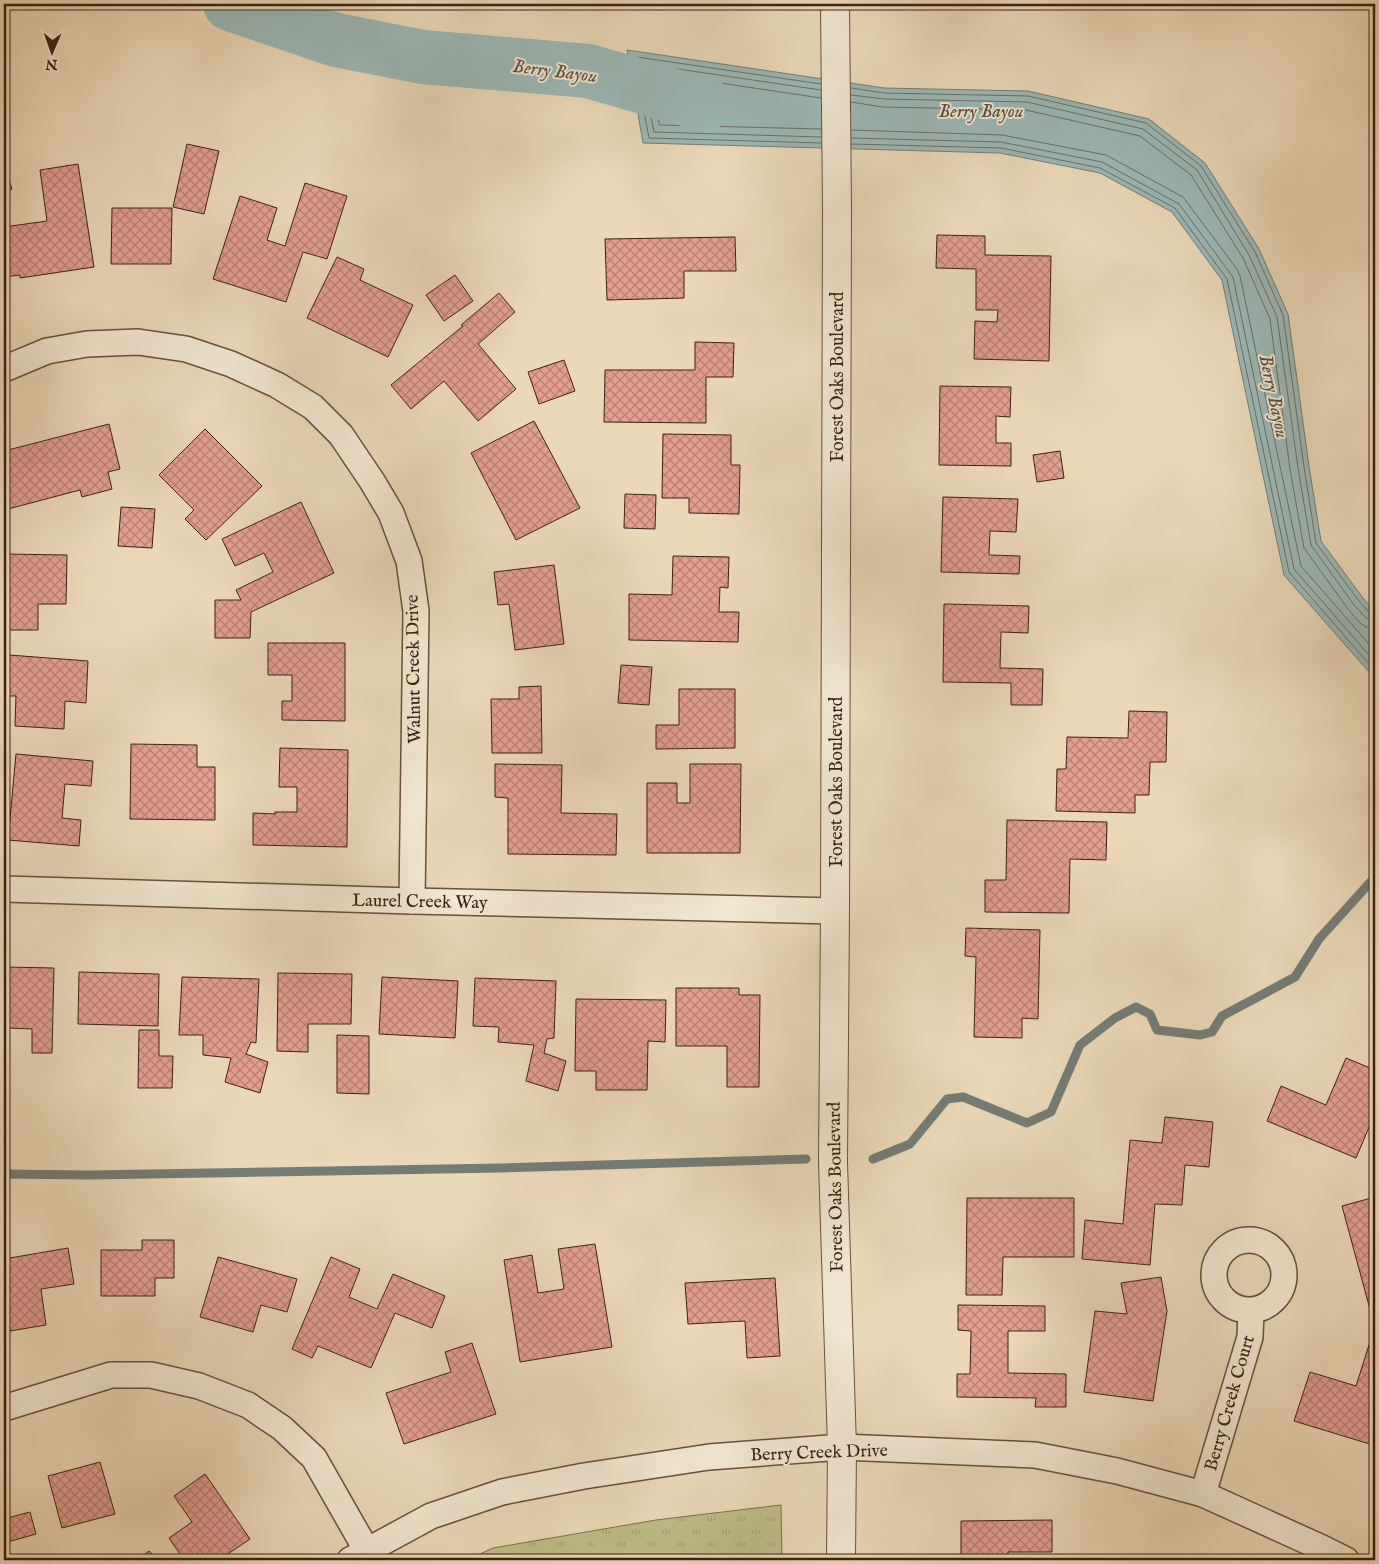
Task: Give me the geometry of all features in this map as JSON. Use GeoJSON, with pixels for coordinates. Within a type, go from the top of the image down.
{"type":"FeatureCollection","features":[{"type":"Feature","properties":{"kind":"street","name":"Forest Oaks Boulevard"},"geometry":{"type":"LineString","coordinates":[[835,4],[837,210],[836,911],[833,1162],[842,1447],[841,1560]]}},
{"type":"Feature","properties":{"kind":"street","name":"Walnut Creek Drive"},"geometry":{"type":"LineString","coordinates":[[4,370],[47,351],[88,344],[138,342],[186,349],[231,364],[277,385],[313,407],[341,434],[391,513],[409,561],[416,611],[412,901]]}},
{"type":"Feature","properties":{"kind":"street","name":"Laurel Creek Way"},"geometry":{"type":"LineString","coordinates":[[4,889],[836,911]]}},
{"type":"Feature","properties":{"kind":"street","name":"Berry Creek Court"},"geometry":{"type":"LineString","coordinates":[[1203,1494],[1250,1337],[1251,1311]]}},
{"type":"Feature","properties":{"kind":"street"},"geometry":{"type":"LineString","coordinates":[[4,1408],[111,1375],[152,1375],[199,1386],[248,1405],[282,1428],[314,1458],[358,1556]]}},
{"type":"Feature","properties":{"kind":"street","name":"Berry Creek Drive"},"geometry":{"type":"LineString","coordinates":[[358,1556],[432,1516],[502,1492],[584,1476],[709,1458],[842,1447],[1035,1454],[1117,1471],[1203,1494],[1346,1560]]}},
{"type":"Feature","properties":{"kind":"green space"},"geometry":{"type":"Polygon","coordinates":[[[781,1505],[782,1560],[467,1560],[493,1548],[656,1520],[781,1505]]]}},
{"type":"Feature","properties":{"kind":"water"},"geometry":{"type":"Polygon","coordinates":[[[627,50],[884,88],[1028,91],[1149,119],[1205,163],[1259,249],[1288,314],[1321,541],[1375,612],[1375,679],[1284,575],[1222,280],[1172,212],[1100,173],[1000,153],[643,143],[627,50]]]}},
{"type":"Feature","properties":{"kind":"building"},"geometry":{"type":"Polygon","coordinates":[[[1260,4],[1321,4],[1260,9],[1260,4]]]}},
{"type":"Feature","properties":{"kind":"building"},"geometry":{"type":"Polygon","coordinates":[[[187,144],[219,151],[204,214],[173,207],[187,144]]]}},
{"type":"Feature","properties":{"kind":"building"},"geometry":{"type":"Polygon","coordinates":[[[78,164],[94,267],[20,278],[20,275],[4,277],[4,227],[47,221],[40,170],[78,164]]]}},
{"type":"Feature","properties":{"kind":"building"},"geometry":{"type":"Polygon","coordinates":[[[4,165],[12,189],[4,192],[4,165]]]}},
{"type":"Feature","properties":{"kind":"building"},"geometry":{"type":"Polygon","coordinates":[[[305,183],[347,196],[327,259],[303,252],[286,302],[213,279],[240,196],[277,208],[267,240],[285,246],[305,183]]]}},
{"type":"Feature","properties":{"kind":"building"},"geometry":{"type":"Polygon","coordinates":[[[112,208],[172,208],[171,264],[111,264],[112,208]]]}},
{"type":"Feature","properties":{"kind":"building"},"geometry":{"type":"Polygon","coordinates":[[[937,235],[985,236],[985,255],[1051,256],[1049,361],[974,359],[975,321],[997,322],[998,310],[976,310],[976,269],[936,268],[937,235]]]}},
{"type":"Feature","properties":{"kind":"building"},"geometry":{"type":"Polygon","coordinates":[[[735,237],[736,271],[684,271],[684,298],[607,300],[605,239],[735,237]]]}},
{"type":"Feature","properties":{"kind":"building"},"geometry":{"type":"Polygon","coordinates":[[[337,257],[364,269],[360,280],[413,305],[388,357],[307,318],[337,257]]]}},
{"type":"Feature","properties":{"kind":"building"},"geometry":{"type":"Polygon","coordinates":[[[455,275],[473,301],[444,321],[426,295],[455,275]]]}},
{"type":"Feature","properties":{"kind":"building"},"geometry":{"type":"Polygon","coordinates":[[[499,293],[515,312],[478,344],[516,389],[478,421],[444,381],[411,409],[391,385],[463,326],[461,325],[499,293]]]}},
{"type":"Feature","properties":{"kind":"building"},"geometry":{"type":"Polygon","coordinates":[[[695,342],[734,343],[733,377],[706,377],[706,423],[604,422],[605,370],[695,370],[695,342]]]}},
{"type":"Feature","properties":{"kind":"building"},"geometry":{"type":"Polygon","coordinates":[[[564,360],[575,391],[539,404],[528,372],[564,360]]]}},
{"type":"Feature","properties":{"kind":"building"},"geometry":{"type":"Polygon","coordinates":[[[940,386],[1011,387],[1010,417],[996,416],[996,443],[1011,443],[1011,466],[939,465],[940,386]]]}},
{"type":"Feature","properties":{"kind":"building"},"geometry":{"type":"Polygon","coordinates":[[[534,421],[580,508],[516,540],[471,453],[534,421]]]}},
{"type":"Feature","properties":{"kind":"building"},"geometry":{"type":"Polygon","coordinates":[[[109,424],[120,469],[108,472],[112,489],[82,497],[80,490],[8,509],[4,494],[4,451],[109,424]]]}},
{"type":"Feature","properties":{"kind":"building"},"geometry":{"type":"Polygon","coordinates":[[[205,429],[262,486],[206,540],[185,519],[194,510],[159,475],[205,429]]]}},
{"type":"Feature","properties":{"kind":"building"},"geometry":{"type":"Polygon","coordinates":[[[663,434],[731,435],[731,465],[740,465],[739,514],[689,513],[689,498],[662,498],[663,434]]]}},
{"type":"Feature","properties":{"kind":"building"},"geometry":{"type":"Polygon","coordinates":[[[1060,451],[1064,478],[1037,482],[1033,455],[1060,451]]]}},
{"type":"Feature","properties":{"kind":"building"},"geometry":{"type":"Polygon","coordinates":[[[625,494],[656,495],[655,529],[624,528],[625,494]]]}},
{"type":"Feature","properties":{"kind":"building"},"geometry":{"type":"Polygon","coordinates":[[[943,497],[1018,499],[1016,532],[990,531],[989,555],[1020,556],[1019,574],[941,572],[943,497]]]}},
{"type":"Feature","properties":{"kind":"building"},"geometry":{"type":"Polygon","coordinates":[[[301,502],[334,573],[251,612],[250,638],[215,638],[215,600],[241,600],[236,590],[273,572],[264,553],[235,566],[222,539],[301,502]]]}},
{"type":"Feature","properties":{"kind":"building"},"geometry":{"type":"Polygon","coordinates":[[[121,507],[155,509],[152,548],[118,546],[121,507]]]}},
{"type":"Feature","properties":{"kind":"building"},"geometry":{"type":"Polygon","coordinates":[[[4,554],[67,555],[66,604],[38,604],[38,630],[4,630],[4,554]]]}},
{"type":"Feature","properties":{"kind":"building"},"geometry":{"type":"Polygon","coordinates":[[[673,556],[729,557],[728,588],[720,587],[719,612],[739,612],[738,642],[629,640],[629,594],[672,595],[673,556]]]}},
{"type":"Feature","properties":{"kind":"building"},"geometry":{"type":"Polygon","coordinates":[[[554,565],[564,644],[515,650],[509,604],[498,605],[494,572],[554,565]]]}},
{"type":"Feature","properties":{"kind":"building"},"geometry":{"type":"Polygon","coordinates":[[[944,604],[1029,606],[1028,633],[1001,632],[1000,668],[1043,669],[1042,705],[1011,705],[1011,683],[943,682],[944,604]]]}},
{"type":"Feature","properties":{"kind":"building"},"geometry":{"type":"Polygon","coordinates":[[[268,643],[345,643],[345,721],[282,720],[282,701],[292,701],[292,675],[268,675],[268,643]]]}},
{"type":"Feature","properties":{"kind":"building"},"geometry":{"type":"Polygon","coordinates":[[[9,655],[88,661],[86,703],[65,701],[64,729],[15,726],[16,696],[7,696],[9,655]]]}},
{"type":"Feature","properties":{"kind":"building"},"geometry":{"type":"Polygon","coordinates":[[[621,665],[652,667],[649,705],[618,703],[621,665]]]}},
{"type":"Feature","properties":{"kind":"building"},"geometry":{"type":"Polygon","coordinates":[[[541,686],[542,753],[492,753],[491,699],[519,699],[519,687],[541,686]]]}},
{"type":"Feature","properties":{"kind":"building"},"geometry":{"type":"Polygon","coordinates":[[[679,689],[735,689],[735,748],[656,749],[656,725],[679,725],[679,689]]]}},
{"type":"Feature","properties":{"kind":"building"},"geometry":{"type":"Polygon","coordinates":[[[1129,711],[1167,712],[1166,762],[1150,762],[1149,795],[1135,795],[1135,813],[1056,811],[1057,769],[1066,769],[1067,737],[1128,738],[1129,711]]]}},
{"type":"Feature","properties":{"kind":"building"},"geometry":{"type":"Polygon","coordinates":[[[131,744],[197,745],[197,767],[215,767],[215,820],[130,819],[131,744]]]}},
{"type":"Feature","properties":{"kind":"building"},"geometry":{"type":"Polygon","coordinates":[[[280,748],[348,750],[347,847],[253,845],[253,813],[297,812],[297,787],[279,787],[280,748]]]}},
{"type":"Feature","properties":{"kind":"building"},"geometry":{"type":"Polygon","coordinates":[[[16,754],[93,761],[91,786],[65,784],[62,818],[81,820],[79,846],[8,840],[16,754]]]}},
{"type":"Feature","properties":{"kind":"building"},"geometry":{"type":"Polygon","coordinates":[[[495,764],[562,765],[561,813],[617,814],[616,855],[508,854],[508,798],[495,797],[495,764]]]}},
{"type":"Feature","properties":{"kind":"building"},"geometry":{"type":"Polygon","coordinates":[[[690,764],[741,764],[740,853],[647,853],[647,783],[677,783],[677,803],[690,803],[690,764]]]}},
{"type":"Feature","properties":{"kind":"building"},"geometry":{"type":"Polygon","coordinates":[[[1007,820],[1107,822],[1106,860],[1070,859],[1069,913],[985,912],[985,880],[1006,880],[1007,820]]]}},
{"type":"Feature","properties":{"kind":"building"},"geometry":{"type":"Polygon","coordinates":[[[966,928],[1040,930],[1038,1019],[1022,1018],[1022,1038],[974,1037],[976,957],[965,956],[966,928]]]}},
{"type":"Feature","properties":{"kind":"building"},"geometry":{"type":"Polygon","coordinates":[[[4,967],[54,968],[52,1053],[32,1053],[32,1029],[8,1028],[8,1044],[4,1044],[4,967]]]}},
{"type":"Feature","properties":{"kind":"building"},"geometry":{"type":"Polygon","coordinates":[[[79,972],[159,974],[158,1026],[78,1024],[79,972]]]}},
{"type":"Feature","properties":{"kind":"building"},"geometry":{"type":"Polygon","coordinates":[[[278,973],[352,974],[351,1024],[308,1024],[308,1052],[277,1051],[278,973]]]}},
{"type":"Feature","properties":{"kind":"building"},"geometry":{"type":"Polygon","coordinates":[[[182,977],[259,979],[256,1043],[251,1042],[246,1054],[268,1062],[260,1093],[225,1082],[231,1058],[203,1055],[203,1035],[179,1035],[182,977]]]}},
{"type":"Feature","properties":{"kind":"building"},"geometry":{"type":"Polygon","coordinates":[[[382,977],[458,981],[455,1038],[379,1034],[382,977]]]}},
{"type":"Feature","properties":{"kind":"building"},"geometry":{"type":"Polygon","coordinates":[[[475,978],[556,981],[554,1038],[547,1039],[544,1053],[566,1061],[558,1091],[526,1081],[534,1045],[498,1042],[499,1027],[473,1026],[475,978]]]}},
{"type":"Feature","properties":{"kind":"building"},"geometry":{"type":"Polygon","coordinates":[[[676,988],[739,988],[739,995],[760,995],[759,1087],[727,1087],[727,1046],[676,1046],[676,988]]]}},
{"type":"Feature","properties":{"kind":"building"},"geometry":{"type":"Polygon","coordinates":[[[576,999],[666,1000],[665,1042],[648,1041],[647,1090],[596,1090],[596,1071],[575,1071],[576,999]]]}},
{"type":"Feature","properties":{"kind":"building"},"geometry":{"type":"Polygon","coordinates":[[[139,1030],[159,1030],[159,1056],[173,1056],[172,1088],[138,1088],[139,1030]]]}},
{"type":"Feature","properties":{"kind":"building"},"geometry":{"type":"Polygon","coordinates":[[[337,1035],[369,1036],[369,1094],[337,1093],[337,1035]]]}},
{"type":"Feature","properties":{"kind":"building"},"geometry":{"type":"Polygon","coordinates":[[[1346,1058],[1375,1070],[1375,1113],[1356,1158],[1267,1121],[1281,1086],[1326,1105],[1346,1058]]]}},
{"type":"Feature","properties":{"kind":"building"},"geometry":{"type":"Polygon","coordinates":[[[1165,1117],[1213,1122],[1209,1167],[1185,1165],[1182,1205],[1155,1204],[1150,1265],[1082,1259],[1085,1220],[1123,1224],[1130,1140],[1162,1143],[1165,1117]]]}},
{"type":"Feature","properties":{"kind":"building"},"geometry":{"type":"Polygon","coordinates":[[[1375,1197],[1375,1312],[1371,1313],[1342,1206],[1375,1197]]]}},
{"type":"Feature","properties":{"kind":"building"},"geometry":{"type":"Polygon","coordinates":[[[967,1198],[1074,1198],[1074,1257],[1003,1257],[1002,1295],[966,1295],[967,1198]]]}},
{"type":"Feature","properties":{"kind":"building"},"geometry":{"type":"Polygon","coordinates":[[[142,1240],[174,1240],[174,1278],[155,1278],[155,1296],[101,1296],[101,1250],[142,1250],[142,1240]]]}},
{"type":"Feature","properties":{"kind":"building"},"geometry":{"type":"Polygon","coordinates":[[[595,1244],[612,1347],[520,1362],[504,1260],[532,1255],[538,1293],[564,1289],[558,1249],[595,1244]]]}},
{"type":"Feature","properties":{"kind":"building"},"geometry":{"type":"Polygon","coordinates":[[[68,1248],[74,1284],[41,1289],[46,1325],[10,1331],[4,1290],[4,1259],[68,1248]]]}},
{"type":"Feature","properties":{"kind":"building"},"geometry":{"type":"Polygon","coordinates":[[[218,1257],[297,1279],[287,1312],[261,1305],[253,1332],[200,1317],[218,1257]]]}},
{"type":"Feature","properties":{"kind":"building"},"geometry":{"type":"Polygon","coordinates":[[[331,1257],[360,1269],[349,1297],[377,1309],[393,1274],[445,1296],[432,1328],[395,1313],[371,1368],[318,1346],[312,1358],[292,1349],[331,1257]]]}},
{"type":"Feature","properties":{"kind":"building"},"geometry":{"type":"Polygon","coordinates":[[[1161,1277],[1167,1311],[1153,1401],[1084,1392],[1095,1311],[1127,1314],[1121,1283],[1161,1277]]]}},
{"type":"Feature","properties":{"kind":"building"},"geometry":{"type":"Polygon","coordinates":[[[775,1278],[780,1356],[747,1358],[745,1321],[688,1324],[685,1283],[775,1278]]]}},
{"type":"Feature","properties":{"kind":"building"},"geometry":{"type":"Polygon","coordinates":[[[958,1305],[1045,1306],[1045,1331],[1008,1331],[1008,1373],[1066,1374],[1066,1407],[1035,1407],[1036,1398],[957,1397],[957,1374],[970,1374],[971,1331],[958,1330],[958,1305]]]}},
{"type":"Feature","properties":{"kind":"building"},"geometry":{"type":"Polygon","coordinates":[[[1375,1326],[1375,1439],[1373,1445],[1294,1421],[1310,1372],[1356,1386],[1375,1326]]]}},
{"type":"Feature","properties":{"kind":"building"},"geometry":{"type":"Polygon","coordinates":[[[472,1343],[496,1414],[404,1444],[386,1393],[451,1372],[445,1352],[472,1343]]]}},
{"type":"Feature","properties":{"kind":"building"},"geometry":{"type":"Polygon","coordinates":[[[100,1462],[115,1514],[62,1528],[48,1476],[100,1462]]]}},
{"type":"Feature","properties":{"kind":"building"},"geometry":{"type":"Polygon","coordinates":[[[205,1474],[250,1539],[219,1560],[184,1560],[169,1538],[192,1522],[174,1496],[205,1474]]]}},
{"type":"Feature","properties":{"kind":"building"},"geometry":{"type":"Polygon","coordinates":[[[30,1512],[36,1534],[4,1543],[4,1519],[30,1512]]]}},
{"type":"Feature","properties":{"kind":"building"},"geometry":{"type":"Polygon","coordinates":[[[1052,1520],[1052,1552],[1008,1552],[1008,1560],[961,1560],[961,1521],[1052,1520]]]}},
{"type":"Feature","properties":{"kind":"building"},"geometry":{"type":"Polygon","coordinates":[[[149,1551],[158,1560],[138,1560],[149,1551]]]}},
{"type":"Feature","properties":{"kind":"waterway","name":"Berry Bayou"},"geometry":{"type":"LineString","coordinates":[[230,4],[336,40],[423,57],[588,71],[705,104]]}},
{"type":"Feature","properties":{"kind":"waterway"},"geometry":{"type":"LineString","coordinates":[[873,1159],[910,1144],[947,1099],[963,1097],[1027,1123],[1051,1112],[1080,1045],[1115,1018],[1136,1007],[1150,1014],[1157,1030],[1200,1035],[1212,1032],[1222,1016],[1295,977],[1319,939],[1375,877]]}},
{"type":"Feature","properties":{"kind":"waterway"},"geometry":{"type":"LineString","coordinates":[[4,1174],[89,1175],[501,1168],[806,1159]]}}]}
